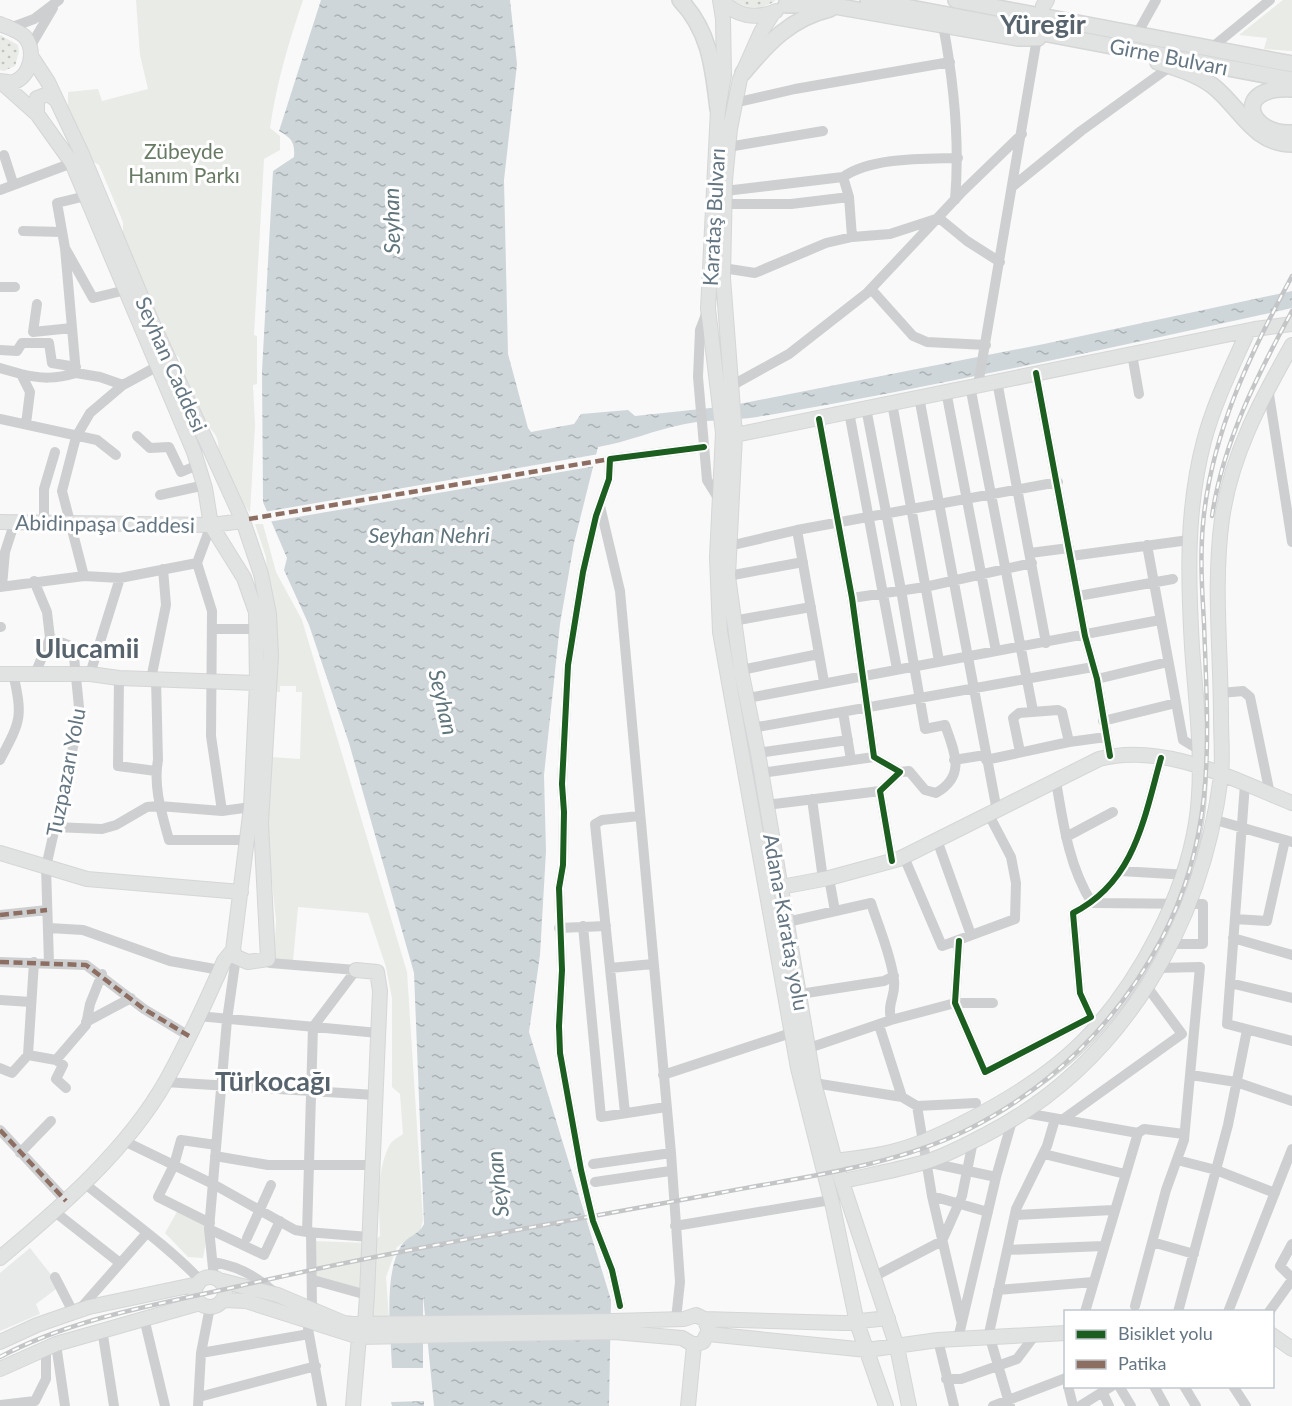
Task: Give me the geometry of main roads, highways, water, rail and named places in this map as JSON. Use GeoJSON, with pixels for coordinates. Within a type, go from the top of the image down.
{"type":"FeatureCollection","features":[{"type":"Feature","properties":{"kind":"highway"},"geometry":{"type":"LineString","coordinates":[[680,0],[703,30],[711,53],[718,110]]}},
{"type":"Feature","properties":{"kind":"highway","name":"Girne Bulvarı"},"geometry":{"type":"LineString","coordinates":[[868,0],[1292,80]]}},
{"type":"Feature","properties":{"kind":"highway","name":"Girne Bulvarı"},"geometry":{"type":"LineString","coordinates":[[956,0],[1287,62]]}},
{"type":"Feature","properties":{"kind":"highway"},"geometry":{"type":"LineString","coordinates":[[1009,0],[1045,3],[1107,28]]}},
{"type":"Feature","properties":{"kind":"highway"},"geometry":{"type":"LineString","coordinates":[[783,6],[823,4],[1018,39],[1081,39],[1196,75],[1213,86],[1254,130],[1281,136]]}},
{"type":"Feature","properties":{"kind":"highway"},"geometry":{"type":"LineString","coordinates":[[743,72],[783,29],[822,11],[838,7]]}},
{"type":"Feature","properties":{"kind":"highway"},"geometry":{"type":"LineString","coordinates":[[1292,89],[1267,90],[1258,94],[1254,102],[1255,117],[1261,125],[1292,144]]}},
{"type":"Feature","properties":{"kind":"main road","name":"Karataş Bulvarı"},"geometry":{"type":"LineString","coordinates":[[720,0],[723,19],[724,75],[718,110],[708,309],[728,396]]}},
{"type":"Feature","properties":{"kind":"main road"},"geometry":{"type":"LineString","coordinates":[[720,0],[738,14],[757,17],[783,6]]}},
{"type":"Feature","properties":{"kind":"main road","name":"Karataş Bulvarı"},"geometry":{"type":"LineString","coordinates":[[731,432],[723,268],[728,147],[734,103],[743,72],[761,32],[783,6]]}},
{"type":"Feature","properties":{"kind":"main road","name":"Seyhan Caddesi"},"geometry":{"type":"LineString","coordinates":[[5,26],[27,39],[31,52],[82,154],[151,320],[243,521],[261,574],[269,615],[263,684]]}},
{"type":"Feature","properties":{"kind":"main road"},"geometry":{"type":"LineString","coordinates":[[0,81],[13,82],[22,76],[30,64],[31,52]]}},
{"type":"Feature","properties":{"kind":"main road"},"geometry":{"type":"LineString","coordinates":[[0,81],[37,114],[72,163],[198,465],[205,485],[211,525],[244,578],[256,612],[263,684],[261,823],[268,959],[248,962],[234,954]]}},
{"type":"Feature","properties":{"kind":"main road"},"geometry":{"type":"LineString","coordinates":[[37,114],[37,98],[48,94],[55,99]]}},
{"type":"Feature","properties":{"kind":"main road"},"geometry":{"type":"LineString","coordinates":[[731,432],[819,419],[975,383],[997,381],[1248,330],[1292,324]]}},
{"type":"Feature","properties":{"kind":"main road"},"geometry":{"type":"LineString","coordinates":[[835,1161],[891,1152],[922,1142],[1000,1105],[1039,1078],[1089,1035],[1145,959],[1172,903],[1196,821],[1199,766],[1191,615],[1190,540],[1194,498],[1204,441],[1220,392],[1248,330]]}},
{"type":"Feature","properties":{"kind":"main road"},"geometry":{"type":"LineString","coordinates":[[843,1181],[925,1162],[973,1141],[1025,1113],[1073,1077],[1111,1036],[1148,988],[1172,944],[1197,876],[1221,774],[1219,571],[1222,518],[1240,446],[1268,387],[1292,345]]}},
{"type":"Feature","properties":{"kind":"main road","name":"Adana-Karataş yolu"},"geometry":{"type":"LineString","coordinates":[[731,432],[720,502],[717,557],[720,632],[791,1033],[831,1200],[857,1323],[886,1406]]}},
{"type":"Feature","properties":{"kind":"main road","name":"Adana-Karataş yolu"},"geometry":{"type":"LineString","coordinates":[[731,432],[728,576],[733,621],[788,922],[814,1083],[835,1161],[897,1347],[909,1406]]}},
{"type":"Feature","properties":{"kind":"main road","name":"Abidinpaşa Caddesi"},"geometry":{"type":"LineString","coordinates":[[0,522],[70,521],[211,525],[243,521]]}},
{"type":"Feature","properties":{"kind":"main road"},"geometry":{"type":"LineString","coordinates":[[7,674],[84,675],[263,684]]}},
{"type":"Feature","properties":{"kind":"main road"},"geometry":{"type":"LineString","coordinates":[[0,1258],[56,1212],[122,1140],[165,1082],[220,970],[234,954],[263,684]]}},
{"type":"Feature","properties":{"kind":"main road"},"geometry":{"type":"LineString","coordinates":[[781,887],[898,859],[1110,756],[1142,754],[1199,766],[1292,803]]}},
{"type":"Feature","properties":{"kind":"main road"},"geometry":{"type":"LineString","coordinates":[[0,853],[87,879],[241,892]]}},
{"type":"Feature","properties":{"kind":"main road"},"geometry":{"type":"LineString","coordinates":[[353,1406],[359,1337],[365,1324],[367,1295],[371,1165],[381,991],[377,972],[356,970]]}},
{"type":"Feature","properties":{"kind":"main road"},"geometry":{"type":"LineString","coordinates":[[208,1281],[225,1292],[223,1300]]}},
{"type":"Feature","properties":{"kind":"main road"},"geometry":{"type":"LineString","coordinates":[[205,1305],[196,1294],[208,1281]]}},
{"type":"Feature","properties":{"kind":"main road"},"geometry":{"type":"LineString","coordinates":[[0,1342],[76,1311],[208,1281],[278,1295],[344,1323],[365,1324],[391,1330]]}},
{"type":"Feature","properties":{"kind":"main road"},"geometry":{"type":"LineString","coordinates":[[0,1369],[51,1346],[102,1329],[223,1300],[246,1301],[308,1328],[359,1337],[391,1330],[613,1327],[696,1315],[704,1319],[857,1323],[888,1318]]}},
{"type":"Feature","properties":{"kind":"main road"},"geometry":{"type":"LineString","coordinates":[[680,1319],[680,1328],[688,1341],[688,1406]]}},
{"type":"Feature","properties":{"kind":"main road"},"geometry":{"type":"LineString","coordinates":[[613,1327],[703,1342],[708,1334],[708,1326],[704,1319]]}},
{"type":"Feature","properties":{"kind":"main road"},"geometry":{"type":"LineString","coordinates":[[708,1334],[867,1350],[938,1340],[1064,1333]]}},
{"type":"Feature","properties":{"kind":"main road"},"geometry":{"type":"LineString","coordinates":[[1274,1336],[1292,1349]]}},
{"type":"Feature","properties":{"kind":"water","name":"Seyhan Nehri"},"geometry":{"type":"Polygon","coordinates":[[[321,0],[510,0],[517,64],[504,180],[508,354],[531,432],[574,424],[581,414],[628,410],[635,416],[729,406],[1044,344],[1292,291],[1292,308],[891,393],[757,417],[685,424],[598,447],[574,543],[560,624],[544,775],[546,851],[540,955],[529,1032],[611,1300],[609,1406],[434,1406],[423,1295],[423,1368],[392,1368],[389,1306],[395,1258],[406,1240],[419,1231],[424,1224],[414,973],[349,743],[309,625],[284,570],[287,558],[263,502],[262,371],[273,171],[294,157],[292,141],[279,131],[321,0]]]}},
{"type":"Feature","properties":{"kind":"water"},"geometry":{"type":"Polygon","coordinates":[[[424,1401],[424,1406],[392,1406],[391,1402],[424,1401]]]}},
{"type":"Feature","properties":{"kind":"railway"},"geometry":{"type":"LineString","coordinates":[[0,1357],[56,1332],[86,1322],[175,1300],[416,1249],[814,1176],[877,1162],[938,1143],[967,1130],[998,1113],[1054,1073],[1102,1026],[1124,999],[1143,970],[1161,940],[1179,901],[1192,862],[1205,785],[1207,746],[1201,561],[1207,491],[1214,458],[1235,395],[1247,365],[1292,276]]}},
{"type":"Feature","properties":{"kind":"railway"},"geometry":{"type":"LineString","coordinates":[[1212,516],[1224,462],[1243,410],[1292,311]]}},
{"type":"Feature","properties":{"kind":"district","name":"Yüreğir"},"geometry":{"type":"Point","coordinates":[1043,23]}},
{"type":"Feature","properties":{"kind":"district","name":"Ulucamii"},"geometry":{"type":"Point","coordinates":[87,647]}},
{"type":"Feature","properties":{"kind":"district","name":"Türkocağı"},"geometry":{"type":"Point","coordinates":[273,1080]}},
{"type":"Feature","properties":{"kind":"park label","name":"Zübeyde Hanım Parkı"},"geometry":{"type":"Point","coordinates":[184,162]}},
{"type":"Feature","properties":{"kind":"water label","name":"Seyhan"},"geometry":{"type":"Point","coordinates":[391,221]}},
{"type":"Feature","properties":{"kind":"water label","name":"Seyhan"},"geometry":{"type":"Point","coordinates":[444,702]}},
{"type":"Feature","properties":{"kind":"water label","name":"Seyhan"},"geometry":{"type":"Point","coordinates":[497,1184]}}]}
